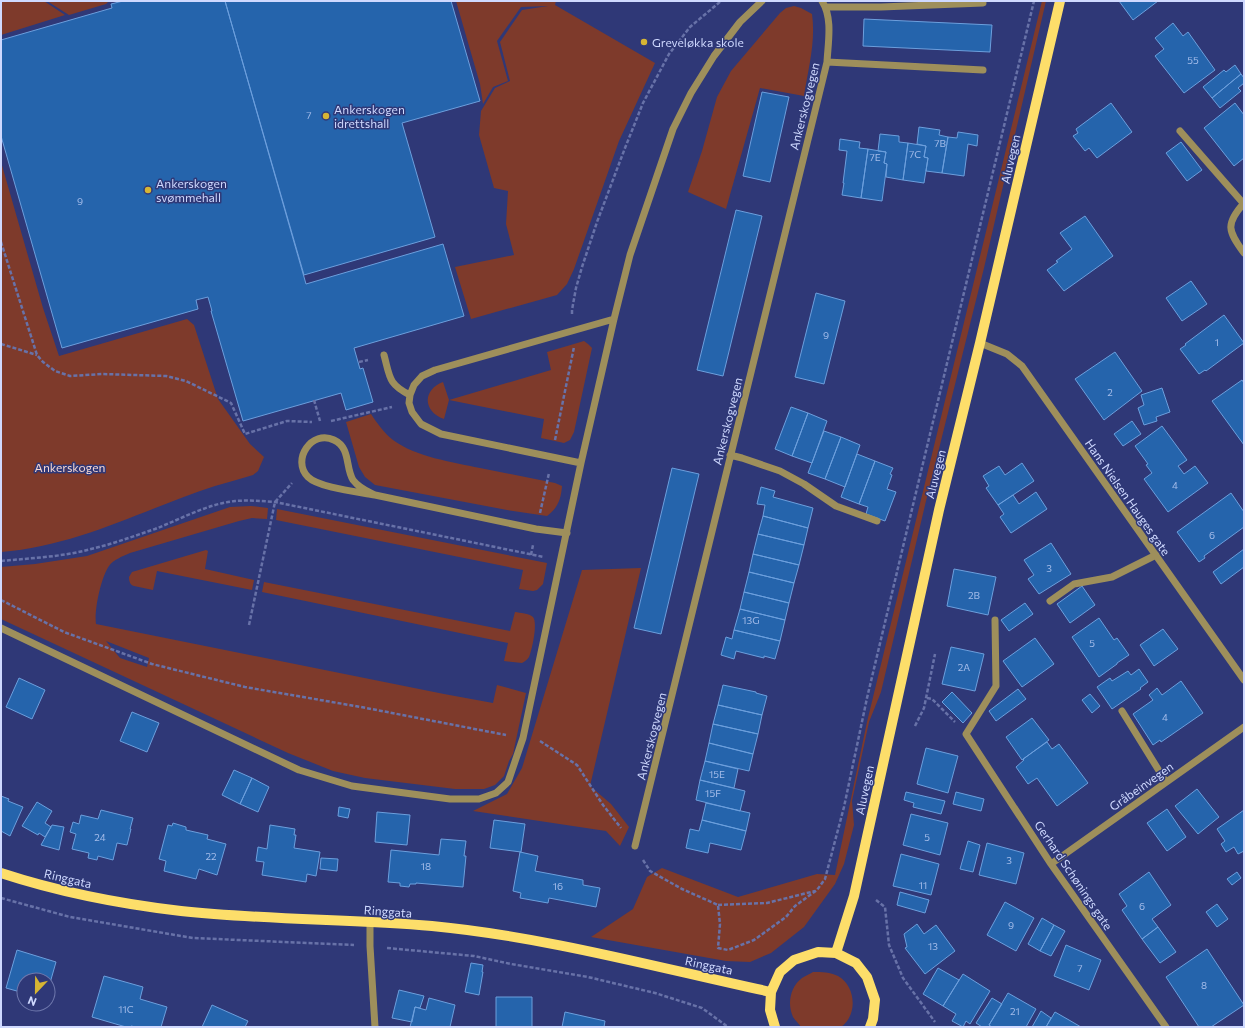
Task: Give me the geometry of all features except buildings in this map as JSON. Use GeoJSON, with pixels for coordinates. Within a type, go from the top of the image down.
{"type":"FeatureCollection","features":[{"type":"Feature","properties":{"kind":"main road","name":"Aluvegen"},"geometry":{"type":"LineString","coordinates":[[836,953],[854,896],[939,510],[1060,1]]}},
{"type":"Feature","properties":{"kind":"main road","name":"Ringgata"},"geometry":{"type":"LineString","coordinates":[[1,873],[25,881],[81,894],[137,905],[182,911],[433,926],[471,931],[564,946],[771,992]]}},
{"type":"Feature","properties":{"kind":"main road"},"geometry":{"type":"LineString","coordinates":[[775,1027],[770,1010],[771,992],[780,972],[794,960],[818,952],[836,953],[856,963],[867,977],[875,1000],[873,1019],[870,1027]]}},
{"type":"Feature","properties":{"kind":"street"},"geometry":{"type":"LineString","coordinates":[[1,628],[299,770],[352,786],[450,799],[479,800],[496,793],[508,782],[523,738],[581,463],[630,255],[673,129],[691,93],[714,56],[740,22],[762,1]]}},
{"type":"Feature","properties":{"kind":"street"},"geometry":{"type":"LineString","coordinates":[[845,7],[851,1]]}},
{"type":"Feature","properties":{"kind":"street"},"geometry":{"type":"LineString","coordinates":[[824,4],[845,7],[983,3]]}},
{"type":"Feature","properties":{"kind":"street","name":"Ankerskogvegen"},"geometry":{"type":"LineString","coordinates":[[635,846],[827,62],[829,29],[824,4]]}},
{"type":"Feature","properties":{"kind":"street"},"geometry":{"type":"LineString","coordinates":[[827,62],[983,70]]}},
{"type":"Feature","properties":{"kind":"street"},"geometry":{"type":"LineString","coordinates":[[1180,131],[1244,203],[1231,220],[1232,234],[1244,253]]}},
{"type":"Feature","properties":{"kind":"street"},"geometry":{"type":"LineString","coordinates":[[581,463],[441,434],[421,424],[412,412],[409,403],[410,395],[414,385],[422,376],[435,370],[614,319]]}},
{"type":"Feature","properties":{"kind":"street","name":"Hans Nielsen Hauges gate"},"geometry":{"type":"LineString","coordinates":[[980,342],[1007,354],[1022,366],[1244,680]]}},
{"type":"Feature","properties":{"kind":"street"},"geometry":{"type":"LineString","coordinates":[[384,355],[391,381],[399,390],[410,395]]}},
{"type":"Feature","properties":{"kind":"street"},"geometry":{"type":"LineString","coordinates":[[375,496],[361,488],[353,479],[346,452],[341,445],[334,440],[325,438],[316,440],[309,444],[304,452],[302,461],[303,470],[308,477],[327,486],[375,496],[536,529],[567,533]]}},
{"type":"Feature","properties":{"kind":"street"},"geometry":{"type":"LineString","coordinates":[[730,455],[780,472],[804,484],[836,506],[877,521]]}},
{"type":"Feature","properties":{"kind":"street"},"geometry":{"type":"LineString","coordinates":[[1050,602],[1074,584],[1112,577],[1156,555]]}},
{"type":"Feature","properties":{"kind":"street"},"geometry":{"type":"LineString","coordinates":[[966,734],[996,686],[995,620]]}},
{"type":"Feature","properties":{"kind":"street"},"geometry":{"type":"LineString","coordinates":[[1122,710],[1166,782]]}},
{"type":"Feature","properties":{"kind":"street","name":"Gråbeinvegen"},"geometry":{"type":"LineString","coordinates":[[1051,864],[1244,727]]}},
{"type":"Feature","properties":{"kind":"street","name":"Gerhard Schønings gate"},"geometry":{"type":"LineString","coordinates":[[966,734],[1051,864],[1166,1027]]}},
{"type":"Feature","properties":{"kind":"street"},"geometry":{"type":"LineString","coordinates":[[370,923],[375,1027]]}},
{"type":"Feature","properties":{"kind":"path"},"geometry":{"type":"LineString","coordinates":[[531,554],[574,351],[572,310],[582,267],[597,222],[643,103],[669,54],[690,27],[721,1]]}},
{"type":"Feature","properties":{"kind":"path"},"geometry":{"type":"LineString","coordinates":[[718,948],[728,950],[754,940],[786,917],[795,906],[817,890],[825,879],[844,807],[908,522],[1034,1]]}},
{"type":"Feature","properties":{"kind":"path"},"geometry":{"type":"LineString","coordinates":[[1,242],[37,355],[43,362],[55,371],[70,376],[103,374],[166,376],[186,381],[232,403],[245,434],[287,422],[321,423],[314,400]]}},
{"type":"Feature","properties":{"kind":"path"},"geometry":{"type":"LineString","coordinates":[[1,344],[37,355]]}},
{"type":"Feature","properties":{"kind":"path"},"geometry":{"type":"LineString","coordinates":[[345,418],[372,411]]}},
{"type":"Feature","properties":{"kind":"path"},"geometry":{"type":"LineString","coordinates":[[249,625],[274,502],[303,470]]}},
{"type":"Feature","properties":{"kind":"path"},"geometry":{"type":"LineString","coordinates":[[1,561],[55,556],[90,550],[156,528],[183,516],[212,506],[234,501],[255,500],[274,502],[561,560]]}},
{"type":"Feature","properties":{"kind":"path"},"geometry":{"type":"LineString","coordinates":[[1,600],[64,632],[152,664],[245,687],[361,707],[523,738]]}},
{"type":"Feature","properties":{"kind":"path"},"geometry":{"type":"LineString","coordinates":[[915,726],[927,698],[935,654]]}},
{"type":"Feature","properties":{"kind":"path"},"geometry":{"type":"LineString","coordinates":[[927,698],[932,699],[966,734]]}},
{"type":"Feature","properties":{"kind":"path"},"geometry":{"type":"LineString","coordinates":[[718,905],[767,903],[817,890]]}},
{"type":"Feature","properties":{"kind":"path"},"geometry":{"type":"LineString","coordinates":[[876,900],[885,907],[889,945],[904,978],[935,1022]]}},
{"type":"Feature","properties":{"kind":"path"},"geometry":{"type":"LineString","coordinates":[[702,1008],[728,1027]]}},
{"type":"Feature","properties":{"kind":"green space"},"geometry":{"type":"Polygon","coordinates":[[[1,1],[44,1],[65,15],[1,35],[1,1]]]}},
{"type":"Feature","properties":{"kind":"green space"},"geometry":{"type":"Polygon","coordinates":[[[47,1],[109,1],[106,4],[69,15],[47,1]]]}},
{"type":"Feature","properties":{"kind":"green space"},"geometry":{"type":"Polygon","coordinates":[[[456,1],[556,1],[555,5],[655,63],[619,141],[574,269],[567,284],[557,295],[471,319],[455,267],[514,255],[506,224],[508,191],[494,188],[479,135],[481,111],[495,88],[510,81],[500,42],[522,10],[548,6],[521,7],[497,41],[508,81],[493,87],[483,104],[480,84],[456,1]]]}},
{"type":"Feature","properties":{"kind":"green space"},"geometry":{"type":"Polygon","coordinates":[[[1042,1],[1046,1],[984,268],[926,501],[881,692],[869,722],[852,801],[854,825],[844,864],[835,884],[804,927],[771,953],[750,962],[726,961],[591,937],[633,909],[647,877],[662,868],[738,897],[817,874],[835,875],[867,722],[1042,1]]]}},
{"type":"Feature","properties":{"kind":"green space"},"geometry":{"type":"Polygon","coordinates":[[[794,6],[812,14],[813,35],[804,96],[760,88],[726,209],[688,192],[702,151],[717,97],[731,71],[780,13],[786,8],[794,6]]]}},
{"type":"Feature","properties":{"kind":"green space","name":"Ankerskogen"},"geometry":{"type":"Polygon","coordinates":[[[1,162],[43,308],[59,356],[187,319],[194,325],[218,399],[250,444],[264,457],[258,471],[253,475],[189,495],[84,535],[29,548],[1,552],[1,162]]]}},
{"type":"Feature","properties":{"kind":"green space"},"geometry":{"type":"Polygon","coordinates":[[[584,341],[592,348],[574,432],[570,440],[564,443],[541,438],[544,419],[449,400],[551,370],[547,352],[584,341]]]}},
{"type":"Feature","properties":{"kind":"green space"},"geometry":{"type":"Polygon","coordinates":[[[443,382],[449,400],[444,419],[437,416],[432,411],[428,401],[431,390],[443,382]]]}},
{"type":"Feature","properties":{"kind":"green space"},"geometry":{"type":"Polygon","coordinates":[[[371,414],[381,428],[393,440],[412,451],[446,461],[555,483],[562,486],[558,503],[554,510],[547,516],[375,485],[365,477],[359,467],[346,422],[371,414]]]}},
{"type":"Feature","properties":{"kind":"green space"},"geometry":{"type":"Polygon","coordinates":[[[251,506],[268,508],[267,519],[252,518],[239,521],[130,553],[116,560],[109,566],[103,578],[96,611],[96,624],[493,703],[497,685],[526,693],[513,754],[504,776],[495,785],[484,789],[455,789],[365,778],[333,771],[288,753],[1,619],[1,567],[35,564],[87,556],[230,507],[251,506]],[[106,641],[120,658],[147,667],[149,658],[106,641]]]}},
{"type":"Feature","properties":{"kind":"green space"},"geometry":{"type":"Polygon","coordinates":[[[277,509],[547,563],[543,584],[537,590],[533,591],[519,589],[523,570],[276,520],[277,509]]]}},
{"type":"Feature","properties":{"kind":"green space"},"geometry":{"type":"Polygon","coordinates":[[[206,550],[208,551],[205,569],[254,580],[252,590],[157,571],[153,590],[134,586],[130,583],[129,577],[132,572],[206,550]]]}},
{"type":"Feature","properties":{"kind":"green space"},"geometry":{"type":"Polygon","coordinates":[[[641,568],[590,786],[611,804],[629,827],[620,846],[606,831],[473,811],[507,794],[522,768],[582,570],[641,568]]]}},
{"type":"Feature","properties":{"kind":"green space"},"geometry":{"type":"Polygon","coordinates":[[[264,582],[510,631],[515,612],[527,614],[533,617],[535,625],[532,649],[527,660],[522,663],[504,661],[508,643],[262,592],[264,582]]]}},
{"type":"Feature","properties":{"kind":"green space"},"geometry":{"type":"Polygon","coordinates":[[[813,972],[826,972],[838,976],[848,986],[853,1001],[852,1008],[846,1022],[841,1027],[801,1027],[793,1017],[790,1007],[792,991],[802,978],[813,972]]]}},
{"type":"Feature","properties":{"kind":"place","name":"Greveløkka skole"},"geometry":{"type":"Point","coordinates":[644,42]}},
{"type":"Feature","properties":{"kind":"place","name":"Ankerskogen idrettshall"},"geometry":{"type":"Point","coordinates":[326,116]}},
{"type":"Feature","properties":{"kind":"place","name":"Ankerskogen svømmehall"},"geometry":{"type":"Point","coordinates":[148,190]}}]}
